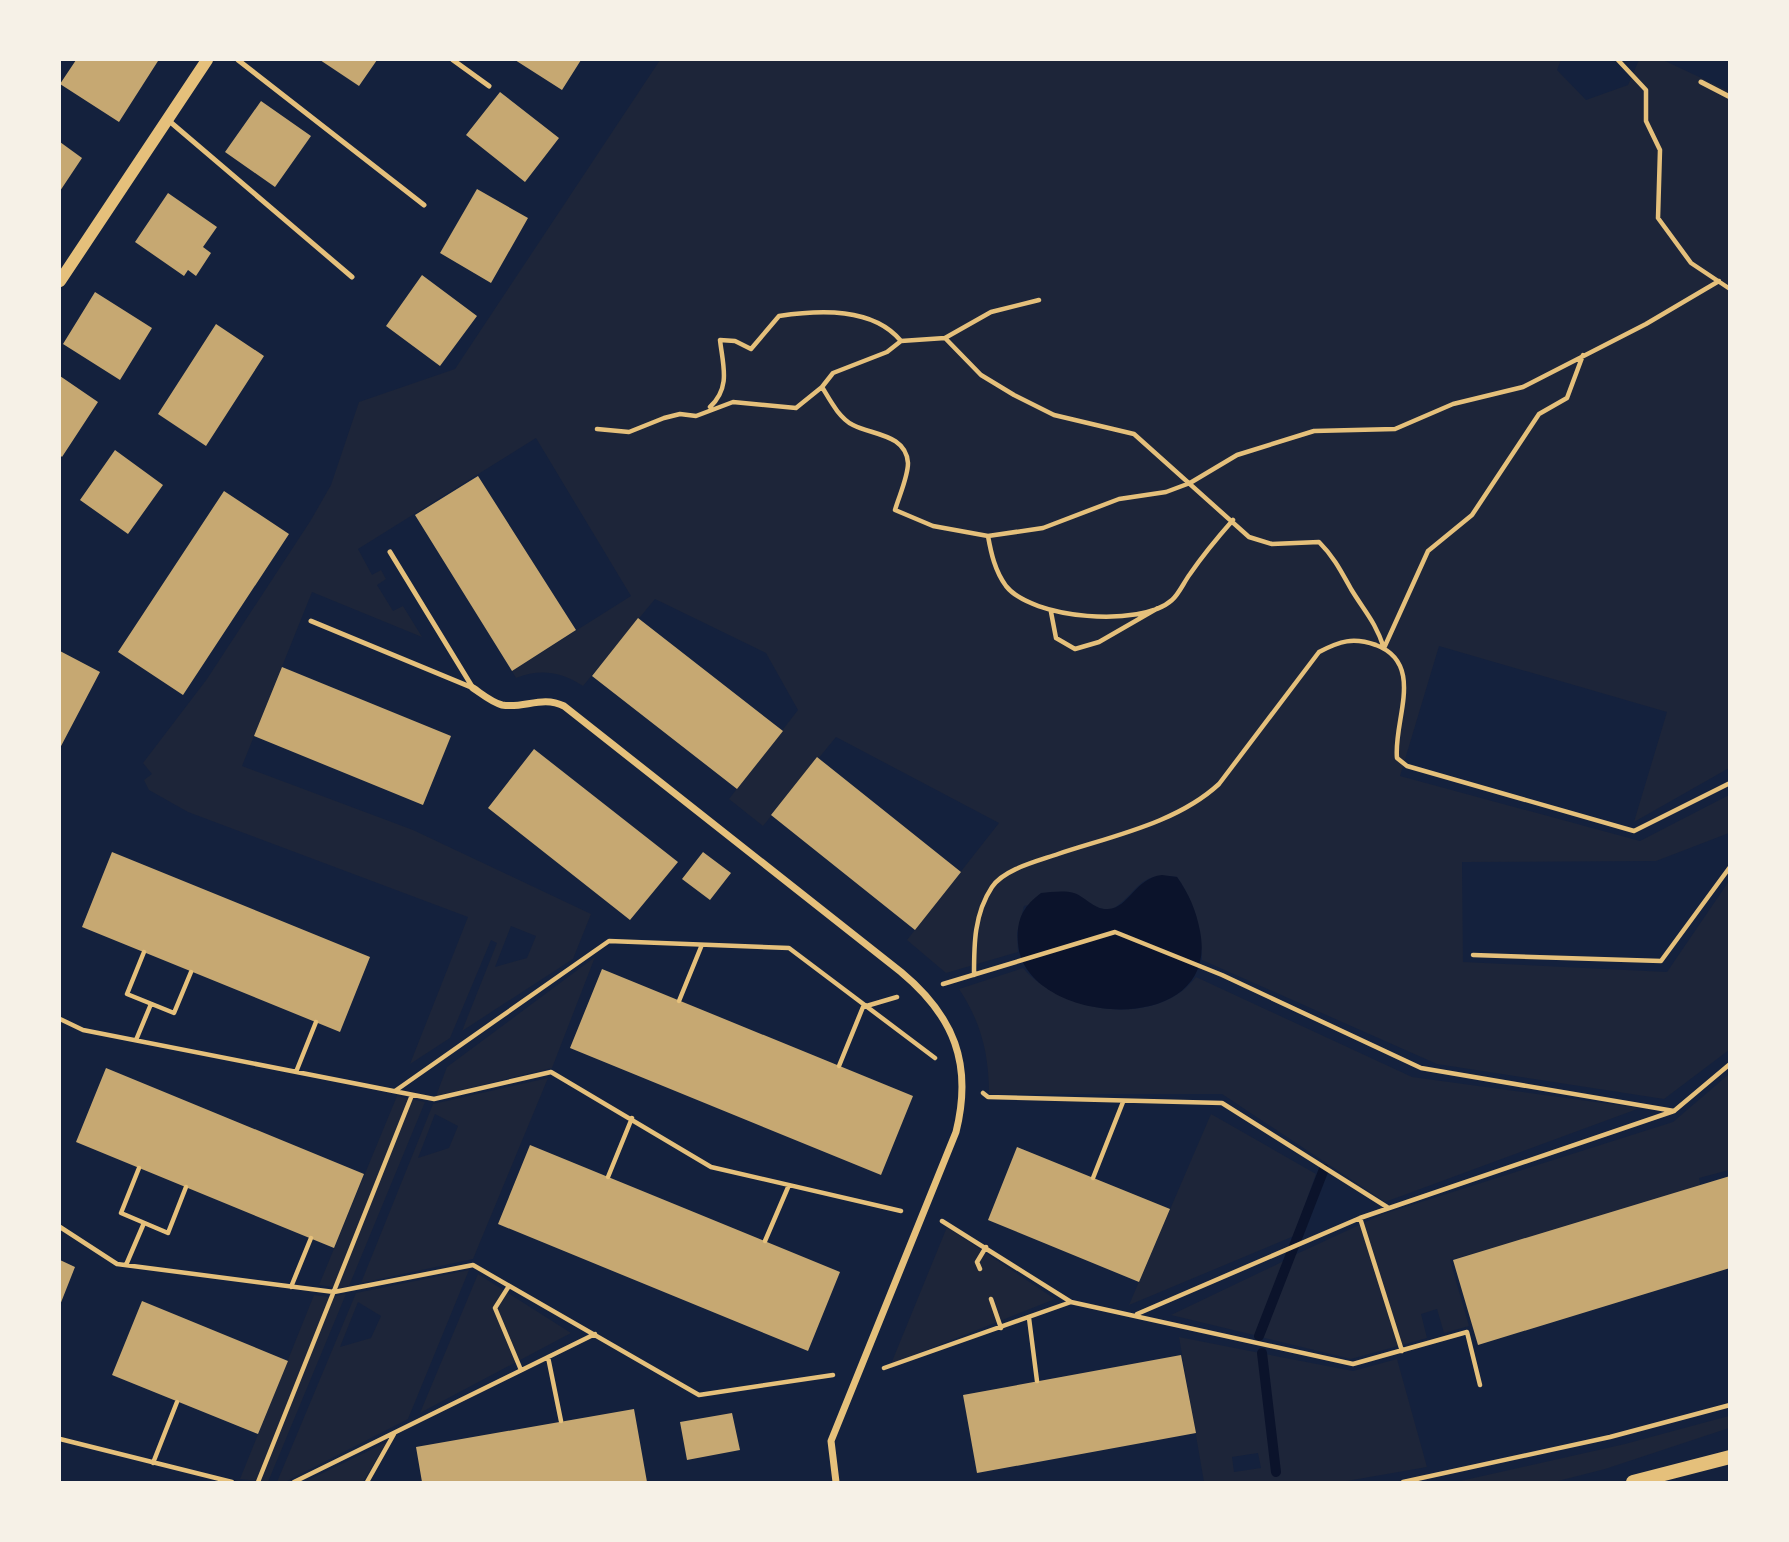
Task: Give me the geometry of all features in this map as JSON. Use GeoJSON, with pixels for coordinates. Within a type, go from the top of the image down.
{"type":"FeatureCollection","features":[{"type":"Feature","properties":{"kind":"main road"},"geometry":{"type":"LineString","coordinates":[[1633,1482],[1730,1457]]}},
{"type":"Feature","properties":{"kind":"street"},"geometry":{"type":"LineString","coordinates":[[60,281],[206,60]]}},
{"type":"Feature","properties":{"kind":"street"},"geometry":{"type":"LineString","coordinates":[[473,688],[499,704],[511,706],[544,700],[564,706],[922,989],[949,1025],[962,1079],[961,1110],[956,1132],[831,1441],[836,1482]]}},
{"type":"Feature","properties":{"kind":"lane"},"geometry":{"type":"LineString","coordinates":[[238,60],[424,205]]}},
{"type":"Feature","properties":{"kind":"lane"},"geometry":{"type":"LineString","coordinates":[[453,60],[489,86]]}},
{"type":"Feature","properties":{"kind":"lane"},"geometry":{"type":"LineString","coordinates":[[1701,82],[1730,97]]}},
{"type":"Feature","properties":{"kind":"lane"},"geometry":{"type":"LineString","coordinates":[[167,119],[352,277]]}},
{"type":"Feature","properties":{"kind":"lane"},"geometry":{"type":"LineString","coordinates":[[390,552],[473,688]]}},
{"type":"Feature","properties":{"kind":"lane"},"geometry":{"type":"LineString","coordinates":[[311,621],[473,688]]}},
{"type":"Feature","properties":{"kind":"path"},"geometry":{"type":"LineString","coordinates":[[1618,60],[1646,89],[1646,121],[1660,150],[1658,218],[1691,263],[1730,289]]}},
{"type":"Feature","properties":{"kind":"path"},"geometry":{"type":"LineString","coordinates":[[822,387],[834,407],[852,425],[898,443],[906,453],[908,466],[895,510],[933,526],[988,536],[1043,528],[1111,502],[1166,492],[1190,483],[1237,455],[1314,431],[1395,429],[1453,404],[1523,387],[1646,324],[1719,282]]}},
{"type":"Feature","properties":{"kind":"path"},"geometry":{"type":"LineString","coordinates":[[597,429],[629,432],[655,424],[664,418],[680,414],[696,415],[733,402],[796,408],[822,387],[833,373],[846,366],[868,361],[901,341],[945,338],[991,312],[1039,300]]}},
{"type":"Feature","properties":{"kind":"path"},"geometry":{"type":"LineString","coordinates":[[707,410],[717,400],[726,376],[720,340],[736,341],[751,349],[779,316],[831,313],[856,316],[884,325],[901,341]]}},
{"type":"Feature","properties":{"kind":"path"},"geometry":{"type":"LineString","coordinates":[[945,338],[981,375],[1014,395],[1067,419],[1134,434],[1250,537],[1272,544],[1320,542],[1335,557],[1353,591],[1376,623],[1384,648]]}},
{"type":"Feature","properties":{"kind":"path"},"geometry":{"type":"LineString","coordinates":[[1384,648],[1428,551],[1472,516],[1539,414],[1567,398],[1583,354]]}},
{"type":"Feature","properties":{"kind":"path"},"geometry":{"type":"LineString","coordinates":[[1051,612],[1056,638],[1075,649],[1099,642],[1171,601],[1233,520]]}},
{"type":"Feature","properties":{"kind":"path"},"geometry":{"type":"LineString","coordinates":[[988,536],[992,560],[1006,586],[1025,601],[1051,612],[1110,616],[1147,610],[1171,601]]}},
{"type":"Feature","properties":{"kind":"path"},"geometry":{"type":"LineString","coordinates":[[974,975],[974,943],[981,907],[993,884],[1022,867],[1169,816],[1202,799],[1219,783],[1319,652],[1342,640],[1362,640],[1384,648],[1397,659],[1404,676],[1405,697],[1395,744],[1397,758],[1407,766],[1634,831],[1730,783]]}},
{"type":"Feature","properties":{"kind":"path"},"geometry":{"type":"LineString","coordinates":[[1473,955],[1661,961],[1730,867]]}},
{"type":"Feature","properties":{"kind":"path"},"geometry":{"type":"LineString","coordinates":[[942,984],[1115,932],[1205,968],[1421,1068],[1674,1111]]}},
{"type":"Feature","properties":{"kind":"path"},"geometry":{"type":"LineString","coordinates":[[394,1091],[609,941],[701,947],[789,948],[863,1007],[943,1064]]}},
{"type":"Feature","properties":{"kind":"path"},"geometry":{"type":"LineString","coordinates":[[679,1001],[701,947]]}},
{"type":"Feature","properties":{"kind":"path"},"geometry":{"type":"LineString","coordinates":[[144,952],[127,994],[174,1013],[191,972]]}},
{"type":"Feature","properties":{"kind":"path"},"geometry":{"type":"LineString","coordinates":[[863,1007],[904,995]]}},
{"type":"Feature","properties":{"kind":"path"},"geometry":{"type":"LineString","coordinates":[[136,1040],[151,1004]]}},
{"type":"Feature","properties":{"kind":"path"},"geometry":{"type":"LineString","coordinates":[[839,1066],[863,1007]]}},
{"type":"Feature","properties":{"kind":"path"},"geometry":{"type":"LineString","coordinates":[[60,1019],[83,1030],[434,1099],[551,1072],[711,1167],[905,1212]]}},
{"type":"Feature","properties":{"kind":"path"},"geometry":{"type":"LineString","coordinates":[[296,1072],[316,1022]]}},
{"type":"Feature","properties":{"kind":"path"},"geometry":{"type":"LineString","coordinates":[[1136,1314],[1360,1218],[1674,1111],[1730,1064]]}},
{"type":"Feature","properties":{"kind":"path"},"geometry":{"type":"LineString","coordinates":[[979,1091],[988,1097],[1222,1103],[1388,1208]]}},
{"type":"Feature","properties":{"kind":"path"},"geometry":{"type":"LineString","coordinates":[[258,1482],[412,1095]]}},
{"type":"Feature","properties":{"kind":"path"},"geometry":{"type":"LineString","coordinates":[[1093,1178],[1123,1101]]}},
{"type":"Feature","properties":{"kind":"path"},"geometry":{"type":"LineString","coordinates":[[608,1177],[632,1118]]}},
{"type":"Feature","properties":{"kind":"path"},"geometry":{"type":"LineString","coordinates":[[139,1168],[121,1213],[168,1233],[187,1187]]}},
{"type":"Feature","properties":{"kind":"path"},"geometry":{"type":"LineString","coordinates":[[765,1241],[789,1185]]}},
{"type":"Feature","properties":{"kind":"path"},"geometry":{"type":"LineString","coordinates":[[1360,1218],[1402,1352]]}},
{"type":"Feature","properties":{"kind":"path"},"geometry":{"type":"LineString","coordinates":[[938,1220],[948,1223],[1072,1302],[1353,1364],[1467,1332],[1480,1385]]}},
{"type":"Feature","properties":{"kind":"path"},"geometry":{"type":"LineString","coordinates":[[126,1265],[144,1223]]}},
{"type":"Feature","properties":{"kind":"path"},"geometry":{"type":"LineString","coordinates":[[60,1227],[117,1264],[334,1292],[473,1265],[699,1395],[838,1374]]}},
{"type":"Feature","properties":{"kind":"path"},"geometry":{"type":"LineString","coordinates":[[291,1287],[311,1238]]}},
{"type":"Feature","properties":{"kind":"path"},"geometry":{"type":"LineString","coordinates":[[980,1269],[977,1262],[986,1247]]}},
{"type":"Feature","properties":{"kind":"path"},"geometry":{"type":"LineString","coordinates":[[509,1286],[495,1308],[521,1370]]}},
{"type":"Feature","properties":{"kind":"path"},"geometry":{"type":"LineString","coordinates":[[991,1299],[1001,1328]]}},
{"type":"Feature","properties":{"kind":"path"},"geometry":{"type":"LineString","coordinates":[[877,1369],[890,1367],[1072,1302]]}},
{"type":"Feature","properties":{"kind":"path"},"geometry":{"type":"LineString","coordinates":[[1029,1318],[1037,1381]]}},
{"type":"Feature","properties":{"kind":"path"},"geometry":{"type":"LineString","coordinates":[[294,1482],[596,1334]]}},
{"type":"Feature","properties":{"kind":"path"},"geometry":{"type":"LineString","coordinates":[[548,1357],[561,1421]]}},
{"type":"Feature","properties":{"kind":"path"},"geometry":{"type":"LineString","coordinates":[[153,1463],[177,1402]]}},
{"type":"Feature","properties":{"kind":"path"},"geometry":{"type":"LineString","coordinates":[[1403,1482],[1610,1437],[1730,1405]]}},
{"type":"Feature","properties":{"kind":"path"},"geometry":{"type":"LineString","coordinates":[[367,1482],[395,1433]]}},
{"type":"Feature","properties":{"kind":"path"},"geometry":{"type":"LineString","coordinates":[[60,1439],[232,1482]]}},
{"type":"Feature","properties":{"kind":"shaded area"},"geometry":{"type":"Polygon","coordinates":[[[660,60],[1561,60],[1557,70],[1586,100],[1628,85],[1639,60],[1663,60],[1729,91],[1729,768],[1634,822],[1667,712],[1439,646],[1400,776],[1640,841],[1729,795],[1729,833],[1656,861],[1462,862],[1463,962],[1667,972],[1729,881],[1729,1050],[1664,1099],[1437,1064],[1202,960],[1196,917],[1177,877],[1164,876],[1146,880],[1111,910],[1098,908],[1074,894],[1024,906],[1017,933],[1018,952],[946,973],[907,940],[999,823],[836,737],[763,826],[729,799],[798,710],[766,653],[655,599],[583,686],[567,677],[543,672],[516,678],[512,671],[631,596],[536,438],[358,549],[372,575],[381,570],[386,579],[377,585],[393,611],[403,606],[422,637],[312,592],[242,766],[413,830],[591,914],[573,959],[462,1031],[497,943],[491,940],[450,1038],[410,1064],[468,917],[188,812],[149,790],[144,780],[152,774],[143,763],[207,679],[311,520],[331,485],[359,402],[455,369],[660,60]],[[511,926],[495,967],[527,958],[536,936],[511,926]]]}},
{"type":"Feature","properties":{"kind":"shaded area"},"geometry":{"type":"Polygon","coordinates":[[[1162,875],[1177,877],[1191,902],[1200,931],[1199,967],[1182,991],[1153,1005],[1119,1009],[1084,1005],[1052,992],[1028,971],[1018,943],[1018,927],[1025,908],[1041,893],[1074,893],[1098,907],[1108,909],[1121,904],[1145,881],[1162,875]]]}},
{"type":"Feature","properties":{"kind":"shaded area"},"geometry":{"type":"Polygon","coordinates":[[[595,957],[552,1068],[436,1096],[447,1067],[595,957]]]}},
{"type":"Feature","properties":{"kind":"shaded area"},"geometry":{"type":"Polygon","coordinates":[[[1023,968],[1061,996],[1109,1009],[1134,1009],[1158,1004],[1179,993],[1196,977],[1412,1077],[1640,1108],[1385,1202],[1222,1094],[989,1094],[982,1039],[973,1014],[959,989],[1023,968]]]}},
{"type":"Feature","properties":{"kind":"shaded area"},"geometry":{"type":"Polygon","coordinates":[[[1729,1074],[1729,1170],[1699,1178],[1701,1189],[1450,1260],[1469,1326],[1444,1333],[1437,1309],[1421,1314],[1427,1338],[1351,1359],[1261,1337],[1290,1257],[1383,1214],[1673,1122],[1729,1074]]]}},
{"type":"Feature","properties":{"kind":"shaded area"},"geometry":{"type":"Polygon","coordinates":[[[548,1078],[473,1259],[361,1283],[433,1104],[548,1078]],[[435,1114],[418,1158],[449,1148],[458,1126],[435,1114]]]}},
{"type":"Feature","properties":{"kind":"shaded area"},"geometry":{"type":"Polygon","coordinates":[[[397,1096],[425,1102],[349,1286],[339,1288],[319,1285],[397,1096]]]}},
{"type":"Feature","properties":{"kind":"shaded area"},"geometry":{"type":"Polygon","coordinates":[[[1211,1114],[1316,1174],[1294,1236],[1129,1305],[1211,1114]]]}},
{"type":"Feature","properties":{"kind":"shaded area"},"geometry":{"type":"Polygon","coordinates":[[[947,1227],[1055,1299],[891,1364],[947,1227]]]}},
{"type":"Feature","properties":{"kind":"shaded area"},"geometry":{"type":"Polygon","coordinates":[[[1286,1260],[1258,1336],[1171,1315],[1286,1260]]]}},
{"type":"Feature","properties":{"kind":"shaded area"},"geometry":{"type":"Polygon","coordinates":[[[469,1270],[408,1419],[285,1482],[277,1482],[356,1293],[469,1270]],[[358,1302],[340,1347],[371,1338],[381,1316],[358,1302]]]}},
{"type":"Feature","properties":{"kind":"shaded area"},"geometry":{"type":"Polygon","coordinates":[[[478,1274],[571,1333],[420,1413],[478,1274]]]}},
{"type":"Feature","properties":{"kind":"shaded area"},"geometry":{"type":"Polygon","coordinates":[[[346,1294],[268,1482],[240,1479],[314,1295],[329,1297],[346,1294]]]}},
{"type":"Feature","properties":{"kind":"shaded area"},"geometry":{"type":"Polygon","coordinates":[[[1179,1337],[1260,1353],[1275,1474],[1278,1473],[1265,1354],[1353,1371],[1397,1359],[1427,1467],[1341,1482],[1204,1482],[1179,1337]],[[1258,1453],[1232,1457],[1234,1472],[1261,1468],[1258,1453]]]}},
{"type":"Feature","properties":{"kind":"shaded area"},"geometry":{"type":"Polygon","coordinates":[[[1729,1416],[1729,1428],[1605,1469],[1554,1482],[1456,1482],[1625,1444],[1729,1416]]]}},
{"type":"Feature","properties":{"kind":"shaded area"},"geometry":{"type":"Polygon","coordinates":[[[387,1442],[363,1482],[304,1482],[387,1442]]]}},
{"type":"Feature","properties":{"kind":"building"},"geometry":{"type":"Polygon","coordinates":[[[76,60],[158,61],[119,122],[60,84],[76,60]]]}},
{"type":"Feature","properties":{"kind":"building"},"geometry":{"type":"Polygon","coordinates":[[[320,60],[377,60],[359,86],[320,60]]]}},
{"type":"Feature","properties":{"kind":"building"},"geometry":{"type":"Polygon","coordinates":[[[515,60],[581,60],[562,90],[515,60]]]}},
{"type":"Feature","properties":{"kind":"building"},"geometry":{"type":"Polygon","coordinates":[[[500,92],[559,138],[525,182],[466,135],[500,92]]]}},
{"type":"Feature","properties":{"kind":"building"},"geometry":{"type":"Polygon","coordinates":[[[261,101],[311,136],[275,187],[225,152],[261,101]]]}},
{"type":"Feature","properties":{"kind":"building"},"geometry":{"type":"Polygon","coordinates":[[[60,142],[82,158],[60,191],[60,142]]]}},
{"type":"Feature","properties":{"kind":"building"},"geometry":{"type":"Polygon","coordinates":[[[477,189],[528,218],[491,283],[440,253],[477,189]]]}},
{"type":"Feature","properties":{"kind":"building"},"geometry":{"type":"Polygon","coordinates":[[[168,193],[217,227],[203,247],[211,253],[196,276],[188,270],[184,276],[135,242],[168,193]]]}},
{"type":"Feature","properties":{"kind":"building"},"geometry":{"type":"Polygon","coordinates":[[[422,275],[477,316],[440,366],[386,326],[422,275]]]}},
{"type":"Feature","properties":{"kind":"building"},"geometry":{"type":"Polygon","coordinates":[[[95,292],[152,328],[120,380],[63,344],[95,292]]]}},
{"type":"Feature","properties":{"kind":"building"},"geometry":{"type":"Polygon","coordinates":[[[216,324],[264,356],[206,446],[158,414],[216,324]]]}},
{"type":"Feature","properties":{"kind":"building"},"geometry":{"type":"Polygon","coordinates":[[[60,376],[98,402],[62,457],[60,455],[60,376]]]}},
{"type":"Feature","properties":{"kind":"building"},"geometry":{"type":"Polygon","coordinates":[[[115,450],[163,485],[128,534],[80,500],[115,450]]]}},
{"type":"Feature","properties":{"kind":"building"},"geometry":{"type":"Polygon","coordinates":[[[478,476],[576,630],[512,671],[415,515],[478,476]]]}},
{"type":"Feature","properties":{"kind":"building"},"geometry":{"type":"Polygon","coordinates":[[[224,491],[289,534],[183,695],[118,652],[224,491]]]}},
{"type":"Feature","properties":{"kind":"building"},"geometry":{"type":"Polygon","coordinates":[[[638,618],[783,731],[737,789],[592,676],[638,618]]]}},
{"type":"Feature","properties":{"kind":"building"},"geometry":{"type":"Polygon","coordinates":[[[60,651],[100,672],[60,748],[60,651]]]}},
{"type":"Feature","properties":{"kind":"building"},"geometry":{"type":"Polygon","coordinates":[[[282,667],[451,736],[423,805],[254,736],[282,667]]]}},
{"type":"Feature","properties":{"kind":"building"},"geometry":{"type":"Polygon","coordinates":[[[534,749],[678,862],[630,920],[488,808],[534,749]]]}},
{"type":"Feature","properties":{"kind":"building"},"geometry":{"type":"Polygon","coordinates":[[[817,757],[961,872],[915,930],[771,815],[817,757]]]}},
{"type":"Feature","properties":{"kind":"building"},"geometry":{"type":"Polygon","coordinates":[[[112,852],[370,957],[340,1032],[82,927],[112,852]]]}},
{"type":"Feature","properties":{"kind":"building"},"geometry":{"type":"Polygon","coordinates":[[[703,852],[731,873],[710,900],[682,879],[703,852]]]}},
{"type":"Feature","properties":{"kind":"building"},"geometry":{"type":"Polygon","coordinates":[[[602,969],[913,1096],[881,1175],[570,1048],[602,969]]]}},
{"type":"Feature","properties":{"kind":"building"},"geometry":{"type":"Polygon","coordinates":[[[106,1068],[364,1174],[334,1248],[76,1142],[106,1068]]]}},
{"type":"Feature","properties":{"kind":"building"},"geometry":{"type":"Polygon","coordinates":[[[530,1145],[840,1272],[808,1351],[498,1224],[530,1145]]]}},
{"type":"Feature","properties":{"kind":"building"},"geometry":{"type":"Polygon","coordinates":[[[1017,1147],[1170,1209],[1139,1282],[988,1220],[1017,1147]]]}},
{"type":"Feature","properties":{"kind":"building"},"geometry":{"type":"Polygon","coordinates":[[[1730,1176],[1730,1268],[1478,1345],[1453,1260],[1730,1176]]]}},
{"type":"Feature","properties":{"kind":"building"},"geometry":{"type":"Polygon","coordinates":[[[60,1260],[75,1267],[60,1305],[60,1260]]]}},
{"type":"Feature","properties":{"kind":"building"},"geometry":{"type":"Polygon","coordinates":[[[142,1301],[288,1361],[258,1434],[112,1375],[142,1301]]]}},
{"type":"Feature","properties":{"kind":"building"},"geometry":{"type":"Polygon","coordinates":[[[1181,1355],[1196,1433],[977,1473],[963,1395],[1181,1355]]]}},
{"type":"Feature","properties":{"kind":"building"},"geometry":{"type":"Polygon","coordinates":[[[634,1409],[647,1482],[422,1482],[416,1447],[634,1409]]]}},
{"type":"Feature","properties":{"kind":"building"},"geometry":{"type":"Polygon","coordinates":[[[732,1413],[740,1450],[687,1460],[680,1422],[732,1413]]]}},
{"type":"Feature","properties":{"kind":"waterway"},"geometry":{"type":"LineString","coordinates":[[1259,1336],[1324,1169]]}},
{"type":"Feature","properties":{"kind":"waterway"},"geometry":{"type":"LineString","coordinates":[[1262,1353],[1276,1472]]}}]}
